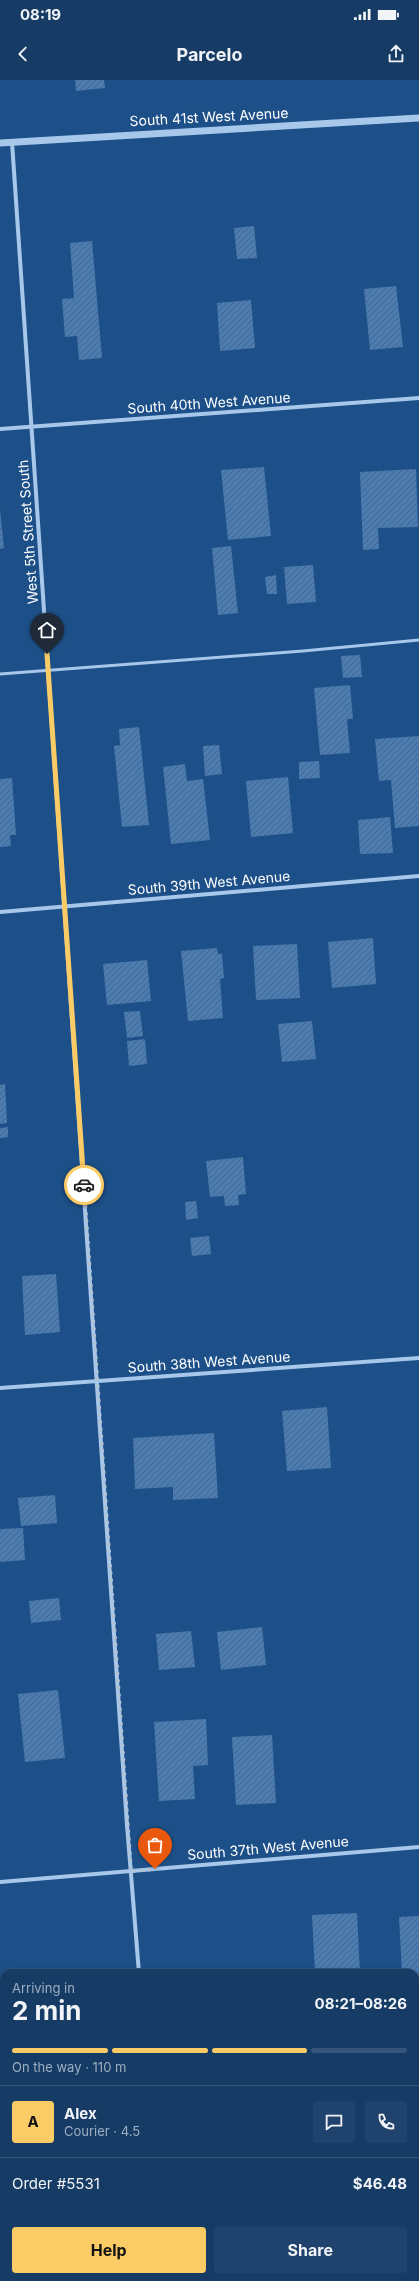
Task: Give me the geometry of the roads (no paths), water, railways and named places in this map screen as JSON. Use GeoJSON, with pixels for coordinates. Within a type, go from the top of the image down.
{"type":"FeatureCollection","features":[{"type":"Feature","properties":{"kind":"street","name":"South 41st West Avenue"},"geometry":{"type":"LineString","coordinates":[[0,142],[419,118]]}},
{"type":"Feature","properties":{"kind":"street","name":"West 5th Street South"},"geometry":{"type":"LineString","coordinates":[[12,142],[131,1871],[140,1969]]}},
{"type":"Feature","properties":{"kind":"street","name":"South 40th West Avenue"},"geometry":{"type":"LineString","coordinates":[[0,429],[419,398]]}},
{"type":"Feature","properties":{"kind":"street","name":"South 39th West Avenue"},"geometry":{"type":"LineString","coordinates":[[0,912],[419,876]]}},
{"type":"Feature","properties":{"kind":"street","name":"South 38th West Avenue"},"geometry":{"type":"LineString","coordinates":[[0,1388],[419,1358]]}},
{"type":"Feature","properties":{"kind":"street","name":"South 37th West Avenue"},"geometry":{"type":"LineString","coordinates":[[0,1882],[419,1847]]}},
{"type":"Feature","properties":{"kind":"lane"},"geometry":{"type":"LineString","coordinates":[[0,674],[48,669],[303,651],[419,640]]}}]}
